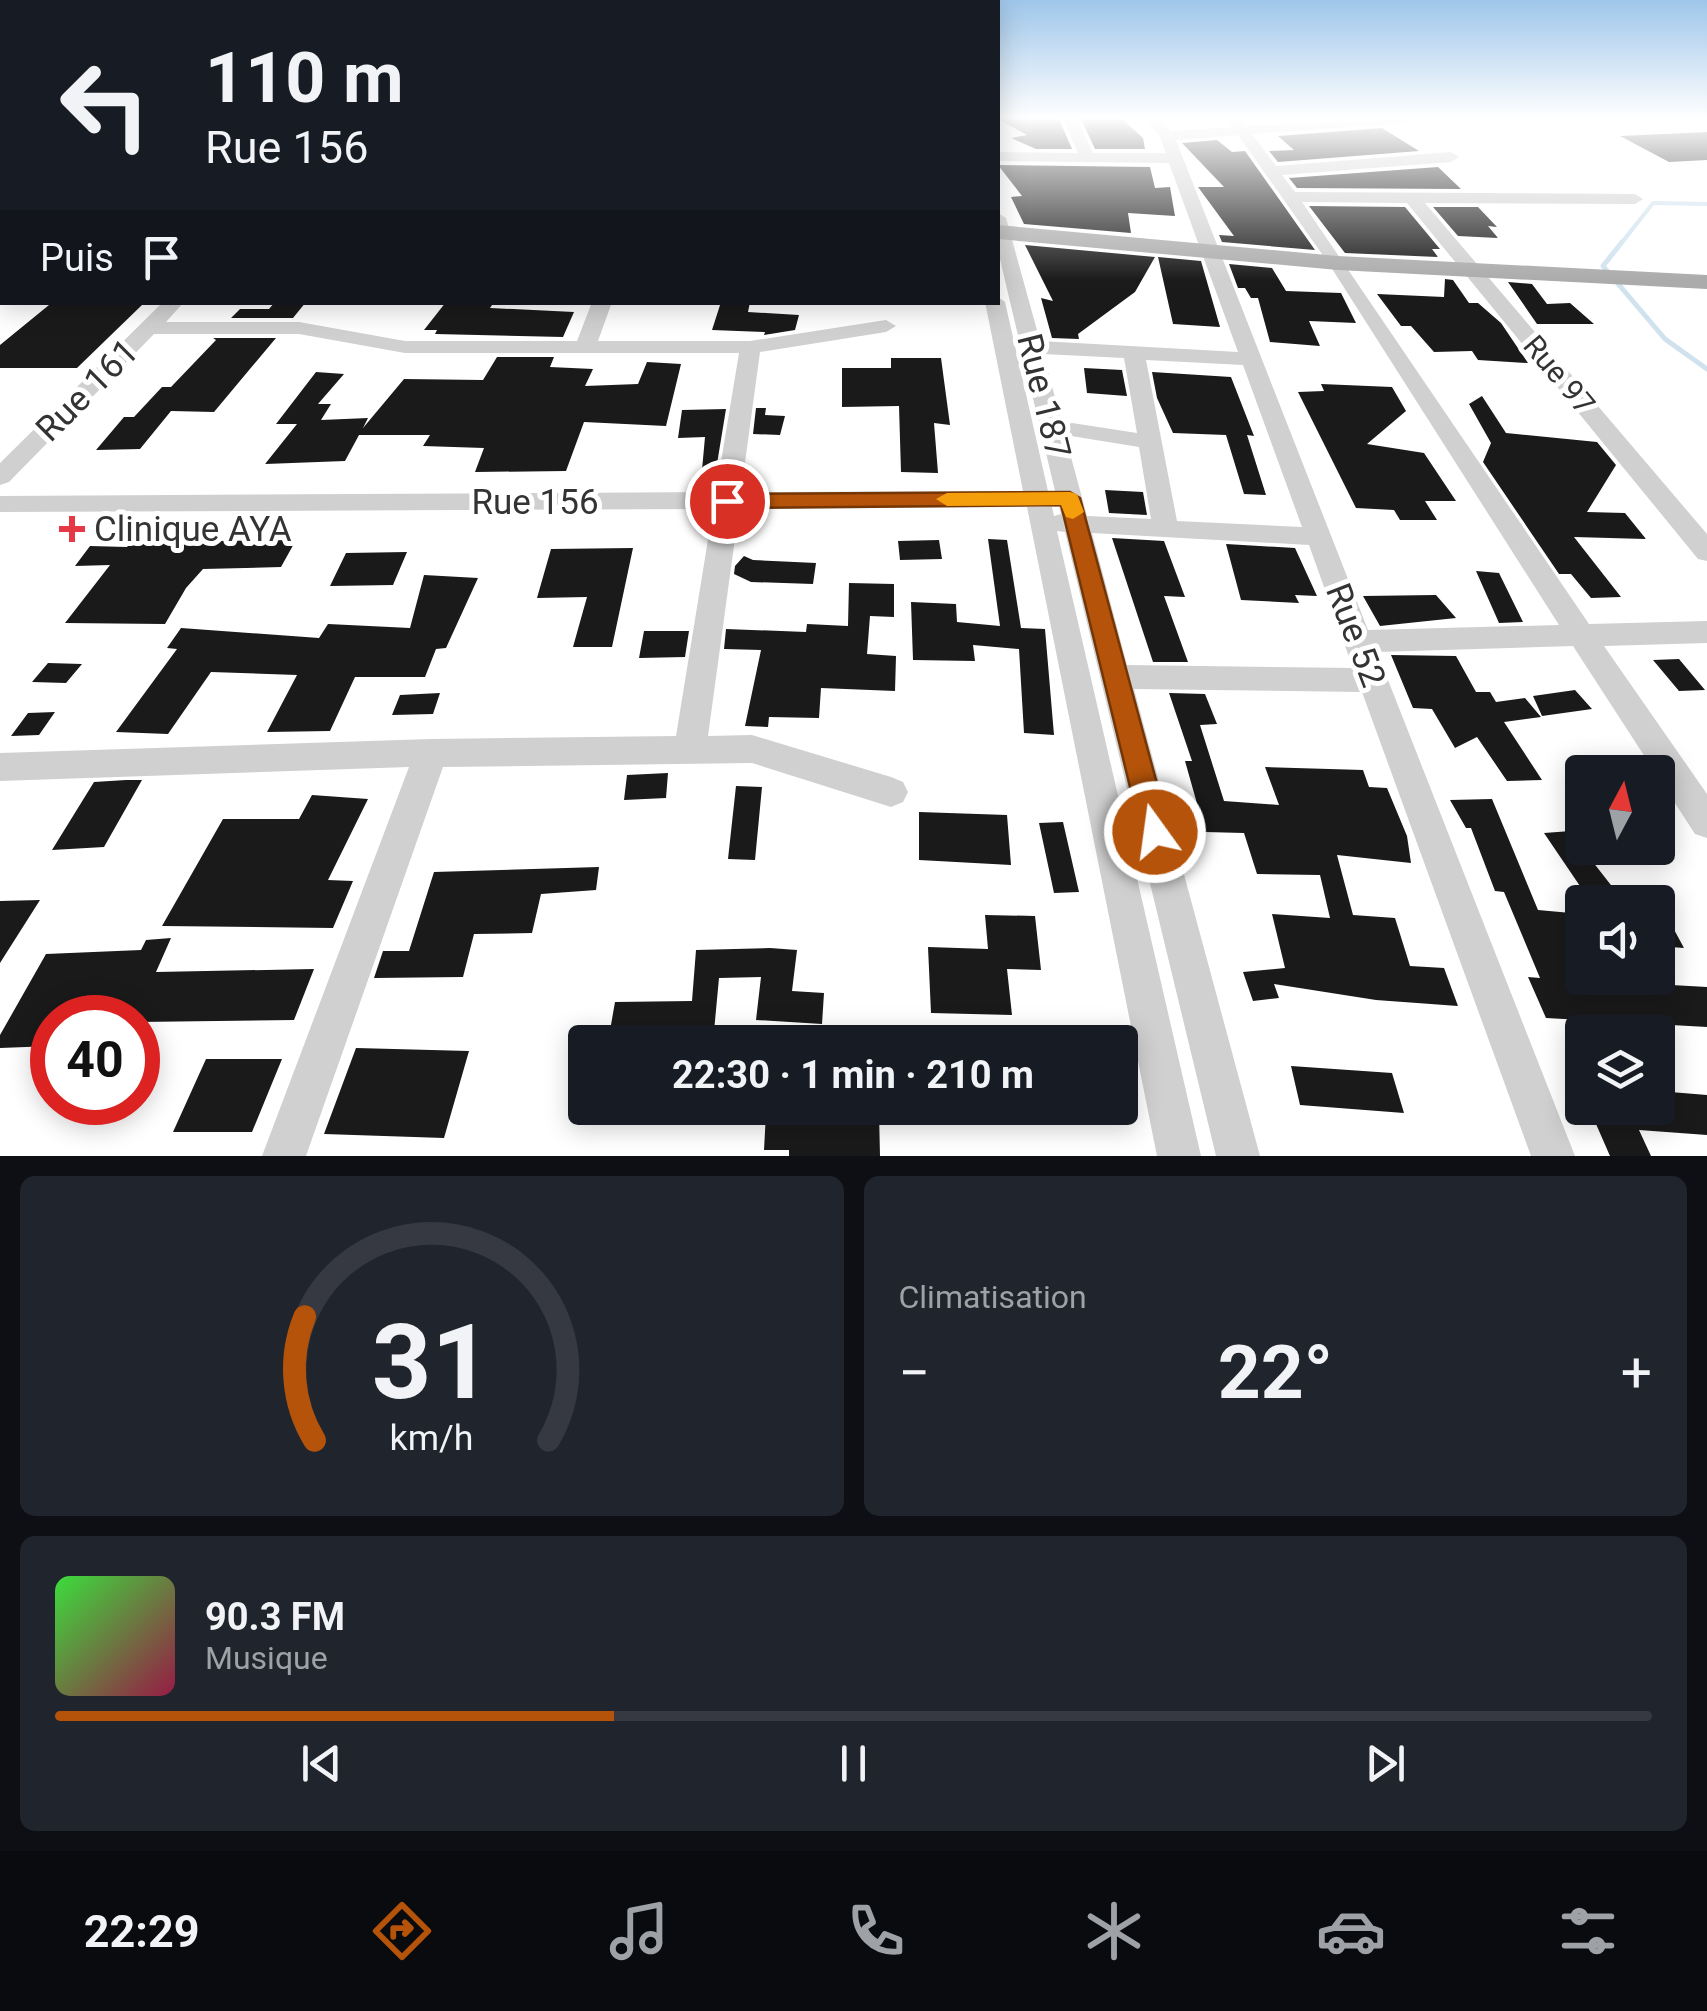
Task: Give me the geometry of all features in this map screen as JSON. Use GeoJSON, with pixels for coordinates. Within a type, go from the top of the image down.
{"type":"FeatureCollection","features":[{"type":"Feature","properties":{"kind":"main road"},"geometry":{"type":"LineString","coordinates":[[1000,225],[1211,253],[1707,282]]}},
{"type":"Feature","properties":{"kind":"street","name":"Rue 52"},"geometry":{"type":"LineString","coordinates":[[1178,173],[1552,1156]]}},
{"type":"Feature","properties":{"kind":"street"},"geometry":{"type":"LineString","coordinates":[[1273,173],[1338,263],[1423,400],[1705,816]]}},
{"type":"Feature","properties":{"kind":"street"},"geometry":{"type":"LineString","coordinates":[[1290,197],[1634,199]]}},
{"type":"Feature","properties":{"kind":"street","name":"Rue 97"},"geometry":{"type":"LineString","coordinates":[[1412,198],[1707,552]]}},
{"type":"Feature","properties":{"kind":"street","name":"Rue 187"},"geometry":{"type":"LineString","coordinates":[[1000,232],[1238,1156]]}},
{"type":"Feature","properties":{"kind":"street","name":"Rue 161"},"geometry":{"type":"LineString","coordinates":[[0,477],[172,305]]}},
{"type":"Feature","properties":{"kind":"street"},"geometry":{"type":"LineString","coordinates":[[585,347],[601,305]]}},
{"type":"Feature","properties":{"kind":"street","name":"Rue 187"},"geometry":{"type":"LineString","coordinates":[[996,305],[1180,1156]]}},
{"type":"Feature","properties":{"kind":"street"},"geometry":{"type":"LineString","coordinates":[[150,328],[299,328],[405,347],[585,347],[750,346],[886,326]]}},
{"type":"Feature","properties":{"kind":"street"},"geometry":{"type":"LineString","coordinates":[[690,750],[750,346]]}},
{"type":"Feature","properties":{"kind":"street"},"geometry":{"type":"LineString","coordinates":[[1031,347],[1251,359]]}},
{"type":"Feature","properties":{"kind":"street"},"geometry":{"type":"LineString","coordinates":[[1134,353],[1165,528]]}},
{"type":"Feature","properties":{"kind":"street"},"geometry":{"type":"LineString","coordinates":[[1072,430],[1150,442]]}},
{"type":"Feature","properties":{"kind":"street","name":"Rue 156"},"geometry":{"type":"LineString","coordinates":[[0,504],[727,501],[1073,511],[1165,528],[1318,536]]}},
{"type":"Feature","properties":{"kind":"street"},"geometry":{"type":"LineString","coordinates":[[1358,641],[1707,632]]}},
{"type":"Feature","properties":{"kind":"street"},"geometry":{"type":"LineString","coordinates":[[1116,677],[1373,680]]}},
{"type":"Feature","properties":{"kind":"street"},"geometry":{"type":"LineString","coordinates":[[0,767],[431,753],[752,750],[891,792]]}},
{"type":"Feature","properties":{"kind":"street"},"geometry":{"type":"LineString","coordinates":[[284,1156],[431,753]]}},
{"type":"Feature","properties":{"kind":"building"},"geometry":{"type":"Polygon","coordinates":[[[1004,173],[1151,173],[1155,188],[1170,187],[1175,216],[1128,213],[1131,233],[1024,224],[1011,197],[1022,196],[1004,173]]]}},
{"type":"Feature","properties":{"kind":"building"},"geometry":{"type":"Polygon","coordinates":[[[1211,173],[1261,173],[1315,250],[1222,242],[1219,235],[1234,236],[1198,187],[1224,187],[1211,173]]]}},
{"type":"Feature","properties":{"kind":"building"},"geometry":{"type":"Polygon","coordinates":[[[1444,173],[1461,189],[1297,188],[1289,178],[1444,173]]]}},
{"type":"Feature","properties":{"kind":"building"},"geometry":{"type":"Polygon","coordinates":[[[1309,206],[1405,207],[1440,249],[1432,249],[1438,257],[1345,253],[1309,206]]]}},
{"type":"Feature","properties":{"kind":"building"},"geometry":{"type":"Polygon","coordinates":[[[1433,207],[1478,207],[1497,227],[1488,226],[1498,238],[1458,236],[1433,207]]]}},
{"type":"Feature","properties":{"kind":"building"},"geometry":{"type":"Polygon","coordinates":[[[1025,245],[1155,257],[1135,292],[1078,334],[1079,339],[1052,338],[1041,298],[1053,301],[1025,245]]]}},
{"type":"Feature","properties":{"kind":"building"},"geometry":{"type":"Polygon","coordinates":[[[1158,257],[1201,261],[1220,327],[1173,324],[1158,257]]]}},
{"type":"Feature","properties":{"kind":"building"},"geometry":{"type":"Polygon","coordinates":[[[1229,264],[1272,268],[1286,291],[1341,293],[1356,323],[1309,321],[1320,346],[1270,342],[1258,298],[1251,298],[1245,288],[1238,288],[1229,264]]]}},
{"type":"Feature","properties":{"kind":"building"},"geometry":{"type":"Polygon","coordinates":[[[1445,279],[1453,280],[1469,303],[1478,303],[1501,323],[1528,363],[1478,360],[1472,351],[1434,352],[1411,326],[1401,326],[1377,294],[1444,297],[1445,279]]]}},
{"type":"Feature","properties":{"kind":"building"},"geometry":{"type":"Polygon","coordinates":[[[1508,282],[1532,284],[1547,304],[1570,303],[1594,324],[1537,324],[1508,282]]]}},
{"type":"Feature","properties":{"kind":"building"},"geometry":{"type":"Polygon","coordinates":[[[49,305],[142,305],[77,368],[0,368],[0,345],[49,305]]]}},
{"type":"Feature","properties":{"kind":"building"},"geometry":{"type":"Polygon","coordinates":[[[272,305],[304,305],[293,318],[231,318],[240,309],[269,309],[272,305]]]}},
{"type":"Feature","properties":{"kind":"building"},"geometry":{"type":"Polygon","coordinates":[[[444,305],[574,312],[563,337],[435,334],[437,330],[424,330],[444,305]]]}},
{"type":"Feature","properties":{"kind":"building"},"geometry":{"type":"Polygon","coordinates":[[[720,305],[749,305],[748,312],[799,315],[795,330],[764,335],[765,332],[712,330],[720,305]]]}},
{"type":"Feature","properties":{"kind":"building"},"geometry":{"type":"Polygon","coordinates":[[[213,338],[276,338],[214,412],[171,411],[140,449],[96,450],[124,417],[134,417],[162,387],[171,387],[216,340],[213,338]]]}},
{"type":"Feature","properties":{"kind":"building"},"geometry":{"type":"Polygon","coordinates":[[[497,357],[554,357],[550,367],[593,369],[585,386],[638,384],[647,362],[681,364],[666,426],[584,422],[566,471],[475,472],[484,448],[423,446],[430,435],[359,435],[345,461],[265,464],[297,424],[276,424],[316,372],[344,374],[318,404],[331,404],[321,420],[368,418],[363,428],[404,379],[483,380],[497,357]]]}},
{"type":"Feature","properties":{"kind":"building"},"geometry":{"type":"Polygon","coordinates":[[[891,358],[941,358],[950,425],[934,423],[938,473],[901,472],[899,406],[842,407],[842,368],[891,368],[891,358]]]}},
{"type":"Feature","properties":{"kind":"building"},"geometry":{"type":"Polygon","coordinates":[[[1084,368],[1122,370],[1127,396],[1087,393],[1084,368]]]}},
{"type":"Feature","properties":{"kind":"building"},"geometry":{"type":"Polygon","coordinates":[[[1152,372],[1231,377],[1254,436],[1247,435],[1266,495],[1244,494],[1226,435],[1173,433],[1157,398],[1152,372]]]}},
{"type":"Feature","properties":{"kind":"building"},"geometry":{"type":"Polygon","coordinates":[[[1321,384],[1392,387],[1406,411],[1367,444],[1424,453],[1456,501],[1425,501],[1437,520],[1400,520],[1394,510],[1356,508],[1298,392],[1324,391],[1321,384]]]}},
{"type":"Feature","properties":{"kind":"building"},"geometry":{"type":"Polygon","coordinates":[[[1482,396],[1506,433],[1597,442],[1616,465],[1587,512],[1625,513],[1646,539],[1574,537],[1621,597],[1591,598],[1571,574],[1559,574],[1483,462],[1491,443],[1469,404],[1482,396]]]}},
{"type":"Feature","properties":{"kind":"building"},"geometry":{"type":"Polygon","coordinates":[[[756,408],[766,408],[765,415],[785,416],[780,435],[753,434],[756,408]]]}},
{"type":"Feature","properties":{"kind":"building"},"geometry":{"type":"Polygon","coordinates":[[[726,409],[716,470],[702,470],[705,437],[678,438],[682,410],[726,409]]]}},
{"type":"Feature","properties":{"kind":"building"},"geometry":{"type":"Polygon","coordinates":[[[1105,490],[1143,492],[1147,515],[1109,513],[1105,490]]]}},
{"type":"Feature","properties":{"kind":"building"},"geometry":{"type":"Polygon","coordinates":[[[1112,538],[1164,541],[1185,597],[1164,596],[1188,662],[1153,662],[1112,538]]]}},
{"type":"Feature","properties":{"kind":"building"},"geometry":{"type":"Polygon","coordinates":[[[988,539],[1007,540],[1021,628],[1045,629],[1054,735],[1024,733],[1019,649],[973,645],[975,661],[913,660],[911,602],[956,604],[957,622],[1000,626],[988,539]]]}},
{"type":"Feature","properties":{"kind":"building"},"geometry":{"type":"Polygon","coordinates":[[[296,540],[281,567],[203,569],[186,588],[165,624],[65,623],[110,565],[75,566],[90,546],[296,540]]]}},
{"type":"Feature","properties":{"kind":"building"},"geometry":{"type":"Polygon","coordinates":[[[939,540],[942,559],[900,560],[898,541],[939,540]]]}},
{"type":"Feature","properties":{"kind":"building"},"geometry":{"type":"Polygon","coordinates":[[[1226,544],[1295,548],[1317,596],[1295,595],[1299,603],[1241,600],[1226,544]]]}},
{"type":"Feature","properties":{"kind":"building"},"geometry":{"type":"Polygon","coordinates":[[[633,548],[612,647],[573,647],[587,597],[537,598],[551,549],[633,548]]]}},
{"type":"Feature","properties":{"kind":"building"},"geometry":{"type":"Polygon","coordinates":[[[407,552],[393,585],[330,586],[346,553],[407,552]]]}},
{"type":"Feature","properties":{"kind":"building"},"geometry":{"type":"Polygon","coordinates":[[[744,556],[753,560],[816,563],[813,584],[751,582],[734,574],[735,566],[744,556]]]}},
{"type":"Feature","properties":{"kind":"building"},"geometry":{"type":"Polygon","coordinates":[[[1476,571],[1499,573],[1523,622],[1499,623],[1476,571]]]}},
{"type":"Feature","properties":{"kind":"building"},"geometry":{"type":"Polygon","coordinates":[[[424,575],[478,578],[446,648],[436,649],[425,677],[355,677],[330,731],[267,732],[297,675],[211,672],[168,734],[116,732],[177,649],[167,648],[181,628],[319,638],[328,624],[410,628],[424,575]]]}},
{"type":"Feature","properties":{"kind":"building"},"geometry":{"type":"Polygon","coordinates":[[[849,583],[894,584],[894,617],[870,616],[867,654],[896,656],[895,691],[821,688],[819,718],[769,717],[768,727],[745,726],[761,650],[724,649],[726,629],[806,632],[807,624],[848,626],[849,583]]]}},
{"type":"Feature","properties":{"kind":"building"},"geometry":{"type":"Polygon","coordinates":[[[1436,595],[1456,618],[1380,626],[1363,596],[1436,595]]]}},
{"type":"Feature","properties":{"kind":"building"},"geometry":{"type":"Polygon","coordinates":[[[644,631],[689,631],[685,657],[639,658],[644,631]]]}},
{"type":"Feature","properties":{"kind":"building"},"geometry":{"type":"Polygon","coordinates":[[[1391,655],[1456,656],[1476,692],[1490,692],[1496,702],[1525,698],[1541,717],[1504,722],[1542,780],[1507,781],[1477,737],[1455,748],[1432,709],[1413,708],[1391,655]]]}},
{"type":"Feature","properties":{"kind":"building"},"geometry":{"type":"Polygon","coordinates":[[[1679,659],[1705,690],[1679,691],[1653,660],[1679,659]]]}},
{"type":"Feature","properties":{"kind":"building"},"geometry":{"type":"Polygon","coordinates":[[[48,663],[82,664],[66,683],[32,682],[48,663]]]}},
{"type":"Feature","properties":{"kind":"building"},"geometry":{"type":"Polygon","coordinates":[[[1575,690],[1592,709],[1542,716],[1533,696],[1575,690]]]}},
{"type":"Feature","properties":{"kind":"building"},"geometry":{"type":"Polygon","coordinates":[[[440,693],[433,714],[392,715],[400,695],[440,693]]]}},
{"type":"Feature","properties":{"kind":"building"},"geometry":{"type":"Polygon","coordinates":[[[1169,693],[1205,694],[1217,724],[1200,725],[1224,801],[1279,805],[1265,767],[1363,770],[1369,787],[1387,788],[1407,836],[1411,863],[1337,855],[1353,915],[1395,918],[1410,966],[1444,968],[1458,1006],[1376,1000],[1274,984],[1279,998],[1253,1001],[1243,972],[1285,968],[1272,914],[1330,918],[1320,875],[1257,874],[1244,833],[1205,832],[1185,761],[1192,761],[1169,693]]]}},
{"type":"Feature","properties":{"kind":"building"},"geometry":{"type":"Polygon","coordinates":[[[55,712],[39,735],[11,736],[28,713],[55,712]]]}},
{"type":"Feature","properties":{"kind":"building"},"geometry":{"type":"Polygon","coordinates":[[[668,773],[666,798],[624,800],[627,775],[668,773]]]}},
{"type":"Feature","properties":{"kind":"building"},"geometry":{"type":"Polygon","coordinates":[[[142,780],[104,847],[52,850],[94,782],[142,780]]]}},
{"type":"Feature","properties":{"kind":"building"},"geometry":{"type":"Polygon","coordinates":[[[736,786],[762,787],[755,860],[728,859],[736,786]]]}},
{"type":"Feature","properties":{"kind":"building"},"geometry":{"type":"Polygon","coordinates":[[[312,795],[368,799],[328,880],[353,881],[333,928],[162,926],[223,819],[299,819],[312,795]]]}},
{"type":"Feature","properties":{"kind":"building"},"geometry":{"type":"Polygon","coordinates":[[[1492,799],[1538,910],[1565,912],[1565,995],[1675,995],[1675,985],[1707,987],[1707,1027],[1675,1025],[1675,1015],[1546,1018],[1528,977],[1540,978],[1504,892],[1495,891],[1471,828],[1466,828],[1450,800],[1492,799]]]}},
{"type":"Feature","properties":{"kind":"building"},"geometry":{"type":"Polygon","coordinates":[[[919,812],[1007,815],[1011,865],[919,860],[919,812]]]}},
{"type":"Feature","properties":{"kind":"building"},"geometry":{"type":"Polygon","coordinates":[[[1063,822],[1079,892],[1054,893],[1039,823],[1063,822]]]}},
{"type":"Feature","properties":{"kind":"building"},"geometry":{"type":"Polygon","coordinates":[[[1565,831],[1565,864],[1544,833],[1565,831]]]}},
{"type":"Feature","properties":{"kind":"building"},"geometry":{"type":"Polygon","coordinates":[[[1566,865],[1595,865],[1611,885],[1579,885],[1566,865]]]}},
{"type":"Feature","properties":{"kind":"building"},"geometry":{"type":"Polygon","coordinates":[[[599,867],[596,890],[541,894],[532,933],[474,934],[463,977],[374,978],[383,951],[409,951],[434,872],[599,867]]]}},
{"type":"Feature","properties":{"kind":"building"},"geometry":{"type":"Polygon","coordinates":[[[40,900],[0,963],[0,901],[40,900]]]}},
{"type":"Feature","properties":{"kind":"building"},"geometry":{"type":"Polygon","coordinates":[[[985,915],[1035,916],[1041,970],[1007,969],[1012,1015],[931,1013],[928,947],[988,949],[985,915]]]}},
{"type":"Feature","properties":{"kind":"building"},"geometry":{"type":"Polygon","coordinates":[[[1675,931],[1684,948],[1675,947],[1675,931]]]}},
{"type":"Feature","properties":{"kind":"building"},"geometry":{"type":"Polygon","coordinates":[[[171,938],[156,972],[314,969],[294,1020],[160,1022],[160,995],[30,995],[30,1047],[0,1048],[0,1035],[46,954],[141,950],[146,940],[171,938]]]}},
{"type":"Feature","properties":{"kind":"building"},"geometry":{"type":"Polygon","coordinates":[[[696,950],[797,950],[792,991],[824,993],[822,1024],[756,1020],[761,977],[719,978],[715,1025],[611,1025],[615,1002],[692,1001],[696,950]]]}},
{"type":"Feature","properties":{"kind":"building"},"geometry":{"type":"Polygon","coordinates":[[[356,1048],[469,1051],[444,1138],[324,1134],[356,1048]]]}},
{"type":"Feature","properties":{"kind":"building"},"geometry":{"type":"Polygon","coordinates":[[[206,1059],[282,1059],[252,1132],[173,1132],[206,1059]]]}},
{"type":"Feature","properties":{"kind":"building"},"geometry":{"type":"Polygon","coordinates":[[[1291,1066],[1392,1073],[1404,1113],[1300,1105],[1291,1066]]]}},
{"type":"Feature","properties":{"kind":"building"},"geometry":{"type":"Polygon","coordinates":[[[1675,1092],[1707,1095],[1707,1135],[1639,1130],[1651,1156],[1610,1156],[1596,1125],[1675,1125],[1675,1092]]]}},
{"type":"Feature","properties":{"kind":"building"},"geometry":{"type":"Polygon","coordinates":[[[765,1125],[879,1125],[880,1156],[789,1156],[789,1150],[764,1150],[765,1125]]]}},
{"type":"Feature","properties":{"kind":"waterway"},"geometry":{"type":"LineString","coordinates":[[1620,245],[1653,203],[1707,204]]}},
{"type":"Feature","properties":{"kind":"waterway"},"geometry":{"type":"LineString","coordinates":[[1622,242],[1603,266],[1665,339],[1707,369]]}},
{"type":"Feature","properties":{"kind":"slow traffic"},"geometry":{"type":"LineString","coordinates":[[947,499],[1070,498],[1073,512]]}},
{"type":"Feature","properties":{"kind":"place","name":"Clinique AYA"},"geometry":{"type":"Point","coordinates":[72,529]}},
{"type":"Feature","properties":{"kind":"route"},"geometry":{"type":"LineString","coordinates":[[727,501],[1070,498],[1155,832]]}}]}
